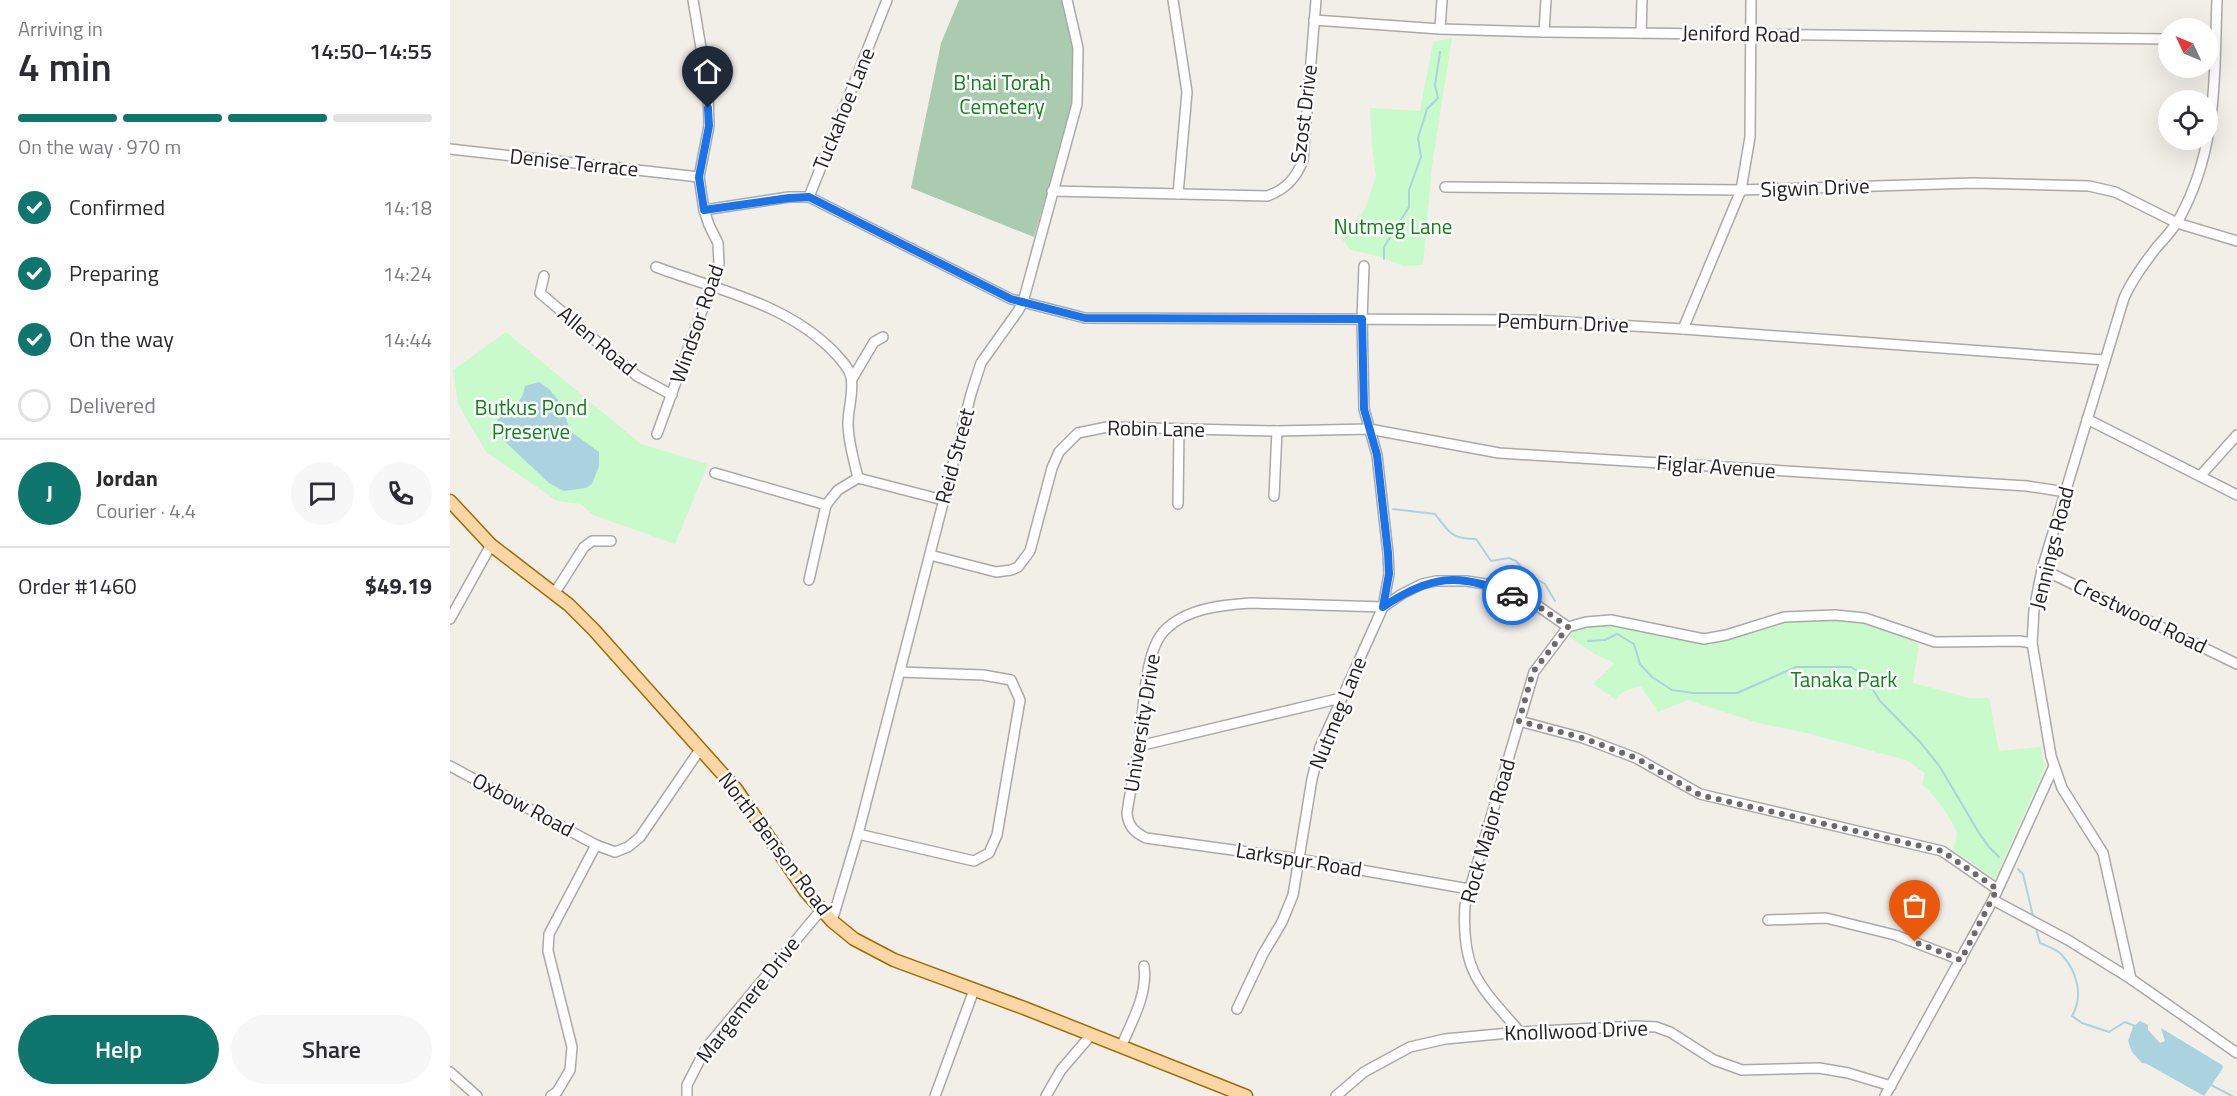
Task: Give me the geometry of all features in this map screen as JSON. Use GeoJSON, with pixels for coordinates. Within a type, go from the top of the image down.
{"type":"FeatureCollection","features":[{"type":"Feature","properties":{"kind":"main road","name":"North Benson Road"},"geometry":{"type":"LineString","coordinates":[[450,501],[491,545],[554,594],[594,630],[736,789],[784,862],[821,910],[854,939],[872,949],[974,990],[1246,1096]]}},
{"type":"Feature","properties":{"kind":"street","name":"Windsor Road"},"geometry":{"type":"LineString","coordinates":[[657,434],[712,286],[720,252],[704,210],[699,177],[705,153],[708,90],[693,0]]}},
{"type":"Feature","properties":{"kind":"street","name":"Tuckahoe Lane"},"geometry":{"type":"LineString","coordinates":[[887,0],[809,197],[1011,299],[1023,302]]}},
{"type":"Feature","properties":{"kind":"street","name":"Reid Street"},"geometry":{"type":"LineString","coordinates":[[832,921],[858,834],[943,500],[981,363],[1023,302],[1077,104],[1078,48],[1067,0]]}},
{"type":"Feature","properties":{"kind":"street"},"geometry":{"type":"LineString","coordinates":[[1173,0],[1187,92],[1178,194]]}},
{"type":"Feature","properties":{"kind":"street","name":"Szost Drive"},"geometry":{"type":"LineString","coordinates":[[1052,191],[1267,196],[1279,192],[1299,171],[1303,160],[1316,0]]}},
{"type":"Feature","properties":{"kind":"street"},"geometry":{"type":"LineString","coordinates":[[1440,29],[1442,0]]}},
{"type":"Feature","properties":{"kind":"street"},"geometry":{"type":"LineString","coordinates":[[1544,32],[1546,0]]}},
{"type":"Feature","properties":{"kind":"street"},"geometry":{"type":"LineString","coordinates":[[1641,33],[1642,0]]}},
{"type":"Feature","properties":{"kind":"street"},"geometry":{"type":"LineString","coordinates":[[1683,329],[1741,190],[1750,137],[1751,0]]}},
{"type":"Feature","properties":{"kind":"street","name":"Jennings Road"},"geometry":{"type":"LineString","coordinates":[[2215,18],[2217,0]]}},
{"type":"Feature","properties":{"kind":"street","name":"Jeniford Road"},"geometry":{"type":"LineString","coordinates":[[1314,20],[1440,29],[1544,32],[2158,39]]}},
{"type":"Feature","properties":{"kind":"street","name":"Jennings Road"},"geometry":{"type":"LineString","coordinates":[[2131,979],[2103,853],[2069,800],[2054,766],[2032,643],[2034,610],[2042,569],[2124,298],[2130,285],[2177,223],[2204,164],[2209,140],[2211,78]]}},
{"type":"Feature","properties":{"kind":"street","name":"Denise Terrace"},"geometry":{"type":"LineString","coordinates":[[450,149],[699,177]]}},
{"type":"Feature","properties":{"kind":"street","name":"Sigwin Drive"},"geometry":{"type":"LineString","coordinates":[[1445,187],[1741,190],[1974,183],[2089,186],[2115,192],[2177,223],[2237,241]]}},
{"type":"Feature","properties":{"kind":"street"},"geometry":{"type":"LineString","coordinates":[[704,210],[809,197]]}},
{"type":"Feature","properties":{"kind":"street","name":"Nutmeg Lane"},"geometry":{"type":"LineString","coordinates":[[1237,1009],[1263,954],[1289,908],[1312,778],[1320,747],[1383,607],[1388,582],[1388,553],[1377,455],[1364,409],[1362,319],[1364,266]]}},
{"type":"Feature","properties":{"kind":"street"},"geometry":{"type":"LineString","coordinates":[[656,267],[785,314],[817,336],[834,352],[845,364],[852,379]]}},
{"type":"Feature","properties":{"kind":"street","name":"Allen Road"},"geometry":{"type":"LineString","coordinates":[[544,276],[540,293],[637,376],[672,395]]}},
{"type":"Feature","properties":{"kind":"street","name":"Pemburn Drive"},"geometry":{"type":"LineString","coordinates":[[1023,302],[1085,318],[1100,319],[1533,320],[2104,360]]}},
{"type":"Feature","properties":{"kind":"street"},"geometry":{"type":"LineString","coordinates":[[858,478],[849,439],[848,423],[852,379],[874,342],[883,337]]}},
{"type":"Feature","properties":{"kind":"street"},"geometry":{"type":"LineString","coordinates":[[2087,419],[2237,495]]}},
{"type":"Feature","properties":{"kind":"street","name":"Robin Lane"},"geometry":{"type":"LineString","coordinates":[[930,555],[996,572],[1011,570],[1028,556],[1059,452],[1073,437],[1084,431],[1107,428],[1369,429]]}},
{"type":"Feature","properties":{"kind":"street"},"geometry":{"type":"LineString","coordinates":[[1178,504],[1179,429]]}},
{"type":"Feature","properties":{"kind":"street","name":"Figlar Avenue"},"geometry":{"type":"LineString","coordinates":[[1369,429],[1499,453],[2027,486],[2066,492]]}},
{"type":"Feature","properties":{"kind":"street"},"geometry":{"type":"LineString","coordinates":[[1274,496],[1277,430]]}},
{"type":"Feature","properties":{"kind":"street"},"geometry":{"type":"LineString","coordinates":[[2201,475],[2237,435]]}},
{"type":"Feature","properties":{"kind":"street"},"geometry":{"type":"LineString","coordinates":[[715,473],[826,505]]}},
{"type":"Feature","properties":{"kind":"street"},"geometry":{"type":"LineString","coordinates":[[809,580],[826,505],[838,490],[858,478],[943,500]]}},
{"type":"Feature","properties":{"kind":"street"},"geometry":{"type":"LineString","coordinates":[[554,594],[584,547],[592,541],[610,541]]}},
{"type":"Feature","properties":{"kind":"street"},"geometry":{"type":"LineString","coordinates":[[450,619],[491,545]]}},
{"type":"Feature","properties":{"kind":"street","name":"Crestwood Road"},"geometry":{"type":"LineString","coordinates":[[2042,569],[2237,664]]}},
{"type":"Feature","properties":{"kind":"street"},"geometry":{"type":"LineString","coordinates":[[1383,607],[1422,584],[1436,581],[1466,581],[1492,585],[1538,606],[1568,627],[1586,622],[1611,620],[1704,639],[1726,635],[1784,617],[1835,615],[1865,618],[1935,642],[2019,641],[2032,643]]}},
{"type":"Feature","properties":{"kind":"street","name":"University Drive"},"geometry":{"type":"LineString","coordinates":[[1131,828],[1127,813],[1152,652],[1158,639],[1172,624],[1195,612],[1251,603],[1383,607]]}},
{"type":"Feature","properties":{"kind":"street","name":"Rock Major Road"},"geometry":{"type":"LineString","coordinates":[[1520,1032],[1480,986],[1470,965],[1464,934],[1465,905],[1533,672],[1568,627]]}},
{"type":"Feature","properties":{"kind":"street"},"geometry":{"type":"LineString","coordinates":[[858,834],[974,861],[989,853],[997,835],[1020,700],[1011,680],[983,675],[900,672]]}},
{"type":"Feature","properties":{"kind":"street"},"geometry":{"type":"LineString","coordinates":[[1139,746],[1341,698]]}},
{"type":"Feature","properties":{"kind":"street"},"geometry":{"type":"LineString","coordinates":[[1519,721],[1583,738],[1636,758],[1700,795],[1942,851],[1997,889]]}},
{"type":"Feature","properties":{"kind":"street","name":"Oxbow Road"},"geometry":{"type":"LineString","coordinates":[[450,766],[615,852],[634,843],[701,748]]}},
{"type":"Feature","properties":{"kind":"street"},"geometry":{"type":"LineString","coordinates":[[1886,1096],[1993,900],[2054,766]]}},
{"type":"Feature","properties":{"kind":"street","name":"Larkspur Road"},"geometry":{"type":"LineString","coordinates":[[1131,828],[1146,838],[1298,859],[1469,889]]}},
{"type":"Feature","properties":{"kind":"street"},"geometry":{"type":"LineString","coordinates":[[551,1096],[570,1070],[572,1047],[548,951],[549,934],[596,844]]}},
{"type":"Feature","properties":{"kind":"street"},"geometry":{"type":"LineString","coordinates":[[1993,900],[2131,979],[2237,1053]]}},
{"type":"Feature","properties":{"kind":"street","name":"Margemere Drive"},"geometry":{"type":"LineString","coordinates":[[687,1096],[687,1085],[706,1048],[821,910]]}},
{"type":"Feature","properties":{"kind":"street"},"geometry":{"type":"LineString","coordinates":[[1768,920],[1826,918],[1895,935],[1961,960]]}},
{"type":"Feature","properties":{"kind":"street"},"geometry":{"type":"LineString","coordinates":[[1121,1047],[1142,993],[1144,966]]}},
{"type":"Feature","properties":{"kind":"street"},"geometry":{"type":"LineString","coordinates":[[935,1096],[974,990]]}},
{"type":"Feature","properties":{"kind":"street","name":"Knollwood Drive"},"geometry":{"type":"LineString","coordinates":[[1336,1096],[1364,1072],[1410,1047],[1445,1039],[1520,1032],[1636,1026],[1656,1027],[1682,1039],[1714,1060],[1742,1070],[1819,1068],[1848,1073],[1891,1086]]}},
{"type":"Feature","properties":{"kind":"street"},"geometry":{"type":"LineString","coordinates":[[1046,1096],[1060,1070],[1091,1035]]}},
{"type":"Feature","properties":{"kind":"street"},"geometry":{"type":"LineString","coordinates":[[450,1072],[477,1096]]}},
{"type":"Feature","properties":{"kind":"green space","name":"B'nai Torah Cemetery"},"geometry":{"type":"Polygon","coordinates":[[[959,0],[1062,0],[1072,23],[1073,103],[1034,237],[911,188],[941,43],[959,0]]]}},
{"type":"Feature","properties":{"kind":"green space","name":"Nutmeg Lane"},"geometry":{"type":"Polygon","coordinates":[[[1452,38],[1432,166],[1423,265],[1403,266],[1378,256],[1351,250],[1340,237],[1365,209],[1376,176],[1370,108],[1420,111],[1433,42],[1452,38]]]}},
{"type":"Feature","properties":{"kind":"green space","name":"Butkus Pond Preserve"},"geometry":{"type":"Polygon","coordinates":[[[506,332],[641,444],[708,464],[675,544],[593,515],[581,504],[557,501],[486,452],[458,404],[453,370],[506,332]]]}},
{"type":"Feature","properties":{"kind":"green space","name":"Tanaka Park"},"geometry":{"type":"Polygon","coordinates":[[[1787,619],[1867,621],[1919,644],[1913,683],[1970,698],[1989,698],[1999,751],[2041,747],[2044,768],[2042,774],[1995,879],[1953,850],[1957,836],[1954,826],[1947,813],[1922,785],[1925,773],[1906,760],[1807,733],[1758,723],[1688,700],[1658,712],[1641,687],[1626,690],[1616,700],[1593,684],[1615,663],[1596,655],[1564,633],[1571,627],[1609,623],[1693,639],[1708,645],[1787,619]]]}},
{"type":"Feature","properties":{"kind":"water"},"geometry":{"type":"Polygon","coordinates":[[[539,382],[549,389],[562,405],[570,431],[599,452],[599,466],[592,484],[586,488],[564,491],[549,483],[502,439],[497,420],[518,402],[525,386],[539,382]]]}},
{"type":"Feature","properties":{"kind":"water"},"geometry":{"type":"Polygon","coordinates":[[[2140,1021],[2148,1025],[2148,1030],[2160,1043],[2165,1041],[2161,1028],[2222,1065],[2223,1068],[2204,1096],[2142,1063],[2132,1052],[2128,1041],[2133,1027],[2140,1021]]]}},
{"type":"Feature","properties":{"kind":"waterway"},"geometry":{"type":"LineString","coordinates":[[1384,259],[1384,247],[1409,207],[1409,190],[1421,157],[1418,138],[1427,109],[1438,98],[1435,85],[1440,52]]}},
{"type":"Feature","properties":{"kind":"waterway"},"geometry":{"type":"LineString","coordinates":[[1393,509],[1435,514],[1452,534],[1461,538],[1476,539],[1491,561],[1509,558],[1516,561],[1529,575],[1545,584],[1555,601]]}},
{"type":"Feature","properties":{"kind":"waterway"},"geometry":{"type":"LineString","coordinates":[[1588,641],[1605,640],[1617,634],[1634,644],[1640,664],[1652,677],[1672,690],[1693,693],[1737,693],[1796,667],[1851,667],[1864,675],[1880,701],[1921,743],[1940,767],[1979,833],[1999,857]]}},
{"type":"Feature","properties":{"kind":"waterway"},"geometry":{"type":"LineString","coordinates":[[2018,869],[2023,874],[2034,920]]}},
{"type":"Feature","properties":{"kind":"waterway"},"geometry":{"type":"LineString","coordinates":[[2035,925],[2040,943],[2061,954],[2075,976],[2078,1000],[2072,1016],[2082,1023],[2109,1032],[2125,1022],[2135,1026]]}},
{"type":"Feature","properties":{"kind":"waterway"},"geometry":{"type":"LineString","coordinates":[[2211,1085],[2232,1096]]}},
{"type":"Feature","properties":{"kind":"way so far"},"geometry":{"type":"LineString","coordinates":[[1512,595],[1538,606],[1568,627],[1533,672],[1519,721],[1583,738],[1636,758],[1700,795],[1942,851],[1997,889],[1961,960],[1915,942]]}},
{"type":"Feature","properties":{"kind":"route"},"geometry":{"type":"LineString","coordinates":[[708,108],[709,126],[699,177],[704,210],[809,197],[1011,299],[1085,318],[1362,319],[1364,409],[1377,455],[1388,553],[1389,574],[1383,607],[1422,584],[1446,580],[1492,585],[1512,595]]}}]}
